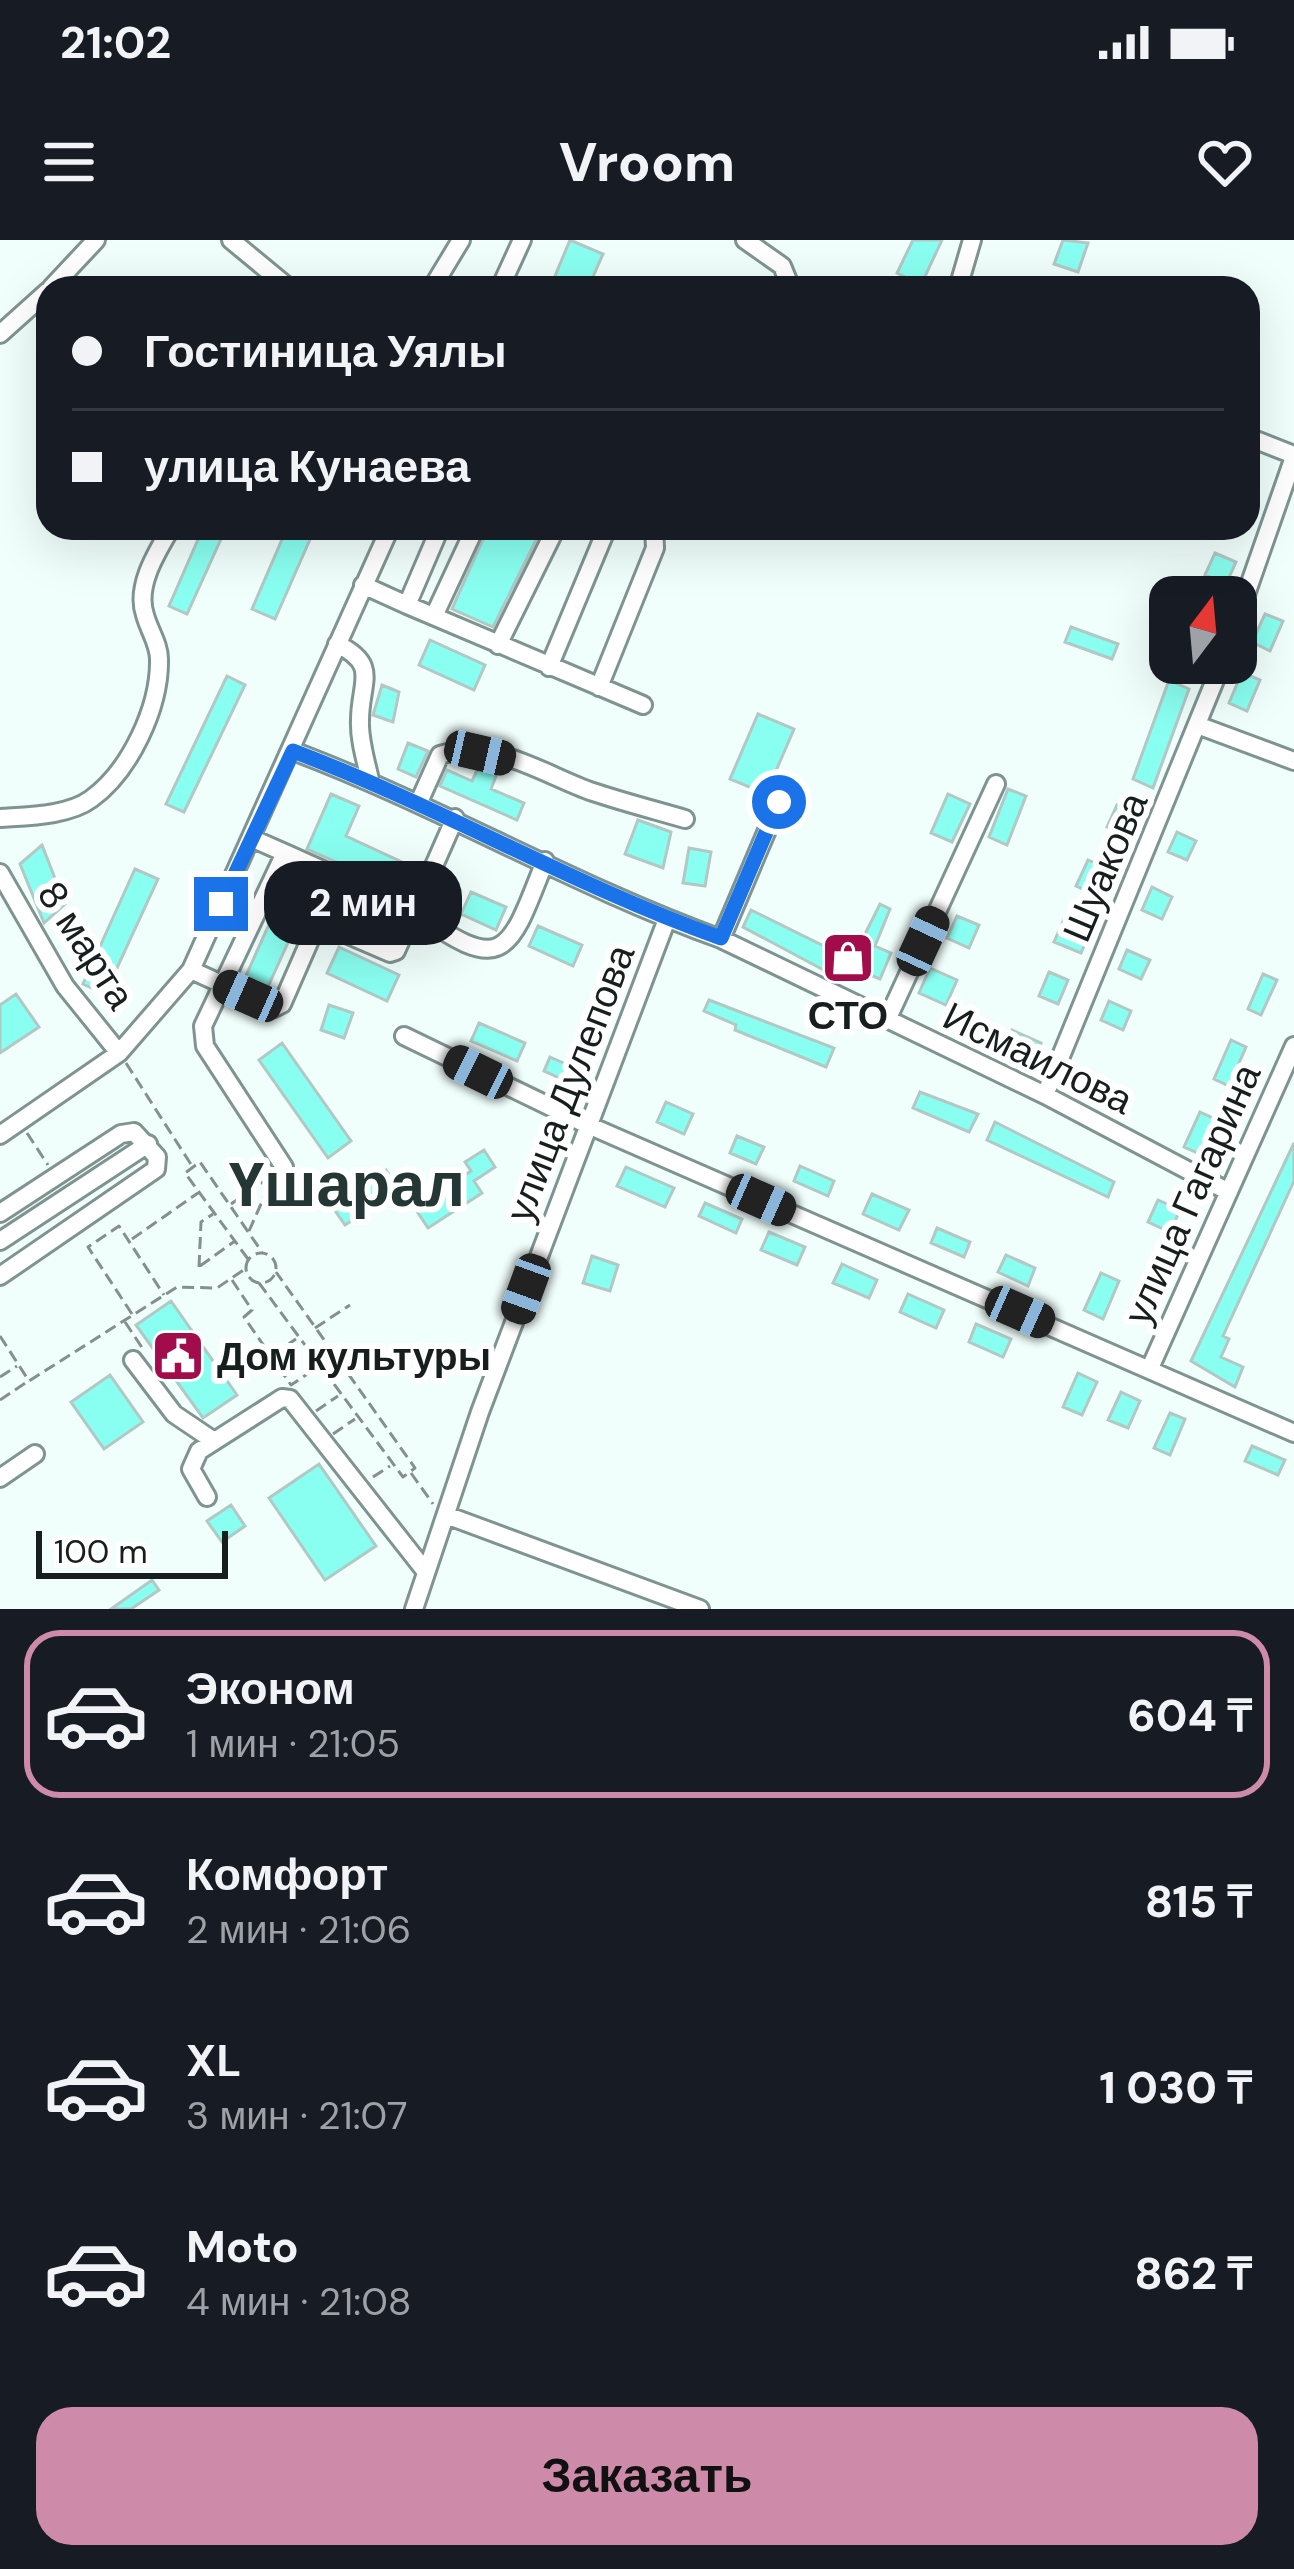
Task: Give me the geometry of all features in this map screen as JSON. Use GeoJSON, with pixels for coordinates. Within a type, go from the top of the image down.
{"type":"FeatureCollection","features":[{"type":"Feature","properties":{"kind":"street"},"geometry":{"type":"LineString","coordinates":[[62,276],[96,240]]}},
{"type":"Feature","properties":{"kind":"street"},"geometry":{"type":"LineString","coordinates":[[231,240],[274,276]]}},
{"type":"Feature","properties":{"kind":"street"},"geometry":{"type":"LineString","coordinates":[[439,276],[461,240]]}},
{"type":"Feature","properties":{"kind":"street"},"geometry":{"type":"LineString","coordinates":[[506,276],[522,240]]}},
{"type":"Feature","properties":{"kind":"street"},"geometry":{"type":"LineString","coordinates":[[745,240],[782,266],[786,276]]}},
{"type":"Feature","properties":{"kind":"street"},"geometry":{"type":"LineString","coordinates":[[962,276],[972,240]]}},
{"type":"Feature","properties":{"kind":"street"},"geometry":{"type":"LineString","coordinates":[[0,334],[36,302]]}},
{"type":"Feature","properties":{"kind":"street"},"geometry":{"type":"LineString","coordinates":[[1252,576],[1294,456],[1260,442]]}},
{"type":"Feature","properties":{"kind":"street"},"geometry":{"type":"LineString","coordinates":[[0,818],[42,814],[89,801],[117,773],[144,728],[160,654],[142,609],[150,565],[164,540]]}},
{"type":"Feature","properties":{"kind":"street"},"geometry":{"type":"LineString","coordinates":[[0,1136],[119,1053],[191,970],[384,540]]}},
{"type":"Feature","properties":{"kind":"street"},"geometry":{"type":"LineString","coordinates":[[406,605],[435,540]]}},
{"type":"Feature","properties":{"kind":"street"},"geometry":{"type":"LineString","coordinates":[[434,616],[469,540]]}},
{"type":"Feature","properties":{"kind":"street"},"geometry":{"type":"LineString","coordinates":[[498,645],[550,540]]}},
{"type":"Feature","properties":{"kind":"street"},"geometry":{"type":"LineString","coordinates":[[549,668],[602,540]]}},
{"type":"Feature","properties":{"kind":"street"},"geometry":{"type":"LineString","coordinates":[[598,686],[655,540]]}},
{"type":"Feature","properties":{"kind":"street"},"geometry":{"type":"LineString","coordinates":[[363,585],[643,706]]}},
{"type":"Feature","properties":{"kind":"street"},"geometry":{"type":"LineString","coordinates":[[338,644],[357,654],[365,669],[360,720],[370,780]]}},
{"type":"Feature","properties":{"kind":"street","name":"Шуакова"},"geometry":{"type":"LineString","coordinates":[[1045,1095],[1215,684]]}},
{"type":"Feature","properties":{"kind":"street"},"geometry":{"type":"LineString","coordinates":[[1200,726],[1294,761]]}},
{"type":"Feature","properties":{"kind":"street"},"geometry":{"type":"LineString","coordinates":[[418,802],[440,755],[455,750],[534,765],[589,791],[685,819]]}},
{"type":"Feature","properties":{"kind":"street","name":"Исмаилова"},"geometry":{"type":"LineString","coordinates":[[293,751],[370,780],[667,919],[721,938],[1045,1095],[1227,1191]]}},
{"type":"Feature","properties":{"kind":"street"},"geometry":{"type":"LineString","coordinates":[[887,1020],[995,784]]}},
{"type":"Feature","properties":{"kind":"street"},"geometry":{"type":"LineString","coordinates":[[721,938],[779,802]]}},
{"type":"Feature","properties":{"kind":"street"},"geometry":{"type":"LineString","coordinates":[[318,922],[396,951],[454,818]]}},
{"type":"Feature","properties":{"kind":"street"},"geometry":{"type":"LineString","coordinates":[[251,838],[414,910],[464,947],[488,951],[517,935],[545,861]]}},
{"type":"Feature","properties":{"kind":"street"},"geometry":{"type":"LineString","coordinates":[[284,1167],[206,1046],[202,1026],[285,853]]}},
{"type":"Feature","properties":{"kind":"street","name":"8 марта"},"geometry":{"type":"LineString","coordinates":[[0,873],[65,986],[119,1053]]}},
{"type":"Feature","properties":{"kind":"street"},"geometry":{"type":"LineString","coordinates":[[191,970],[274,1008],[282,1004],[338,876]]}},
{"type":"Feature","properties":{"kind":"street","name":"улица Дулепова"},"geometry":{"type":"LineString","coordinates":[[414,1609],[667,919]]}},
{"type":"Feature","properties":{"kind":"street"},"geometry":{"type":"LineString","coordinates":[[404,1036],[588,1125],[1294,1433]]}},
{"type":"Feature","properties":{"kind":"street","name":"улица Гагарина"},"geometry":{"type":"LineString","coordinates":[[1150,1369],[1294,1046]]}},
{"type":"Feature","properties":{"kind":"street"},"geometry":{"type":"LineString","coordinates":[[0,1214],[121,1134],[134,1132],[157,1157],[156,1169],[0,1276]]}},
{"type":"Feature","properties":{"kind":"street"},"geometry":{"type":"LineString","coordinates":[[0,1241],[148,1144]]}},
{"type":"Feature","properties":{"kind":"street"},"geometry":{"type":"LineString","coordinates":[[133,1360],[174,1414],[214,1441]]}},
{"type":"Feature","properties":{"kind":"street"},"geometry":{"type":"LineString","coordinates":[[207,1498],[191,1469],[199,1451],[282,1398],[306,1418],[426,1572]]}},
{"type":"Feature","properties":{"kind":"street"},"geometry":{"type":"LineString","coordinates":[[0,1478],[35,1454]]}},
{"type":"Feature","properties":{"kind":"street"},"geometry":{"type":"LineString","coordinates":[[446,1515],[700,1609]]}},
{"type":"Feature","properties":{"kind":"path"},"geometry":{"type":"LineString","coordinates":[[119,1053],[193,1167]]}},
{"type":"Feature","properties":{"kind":"path"},"geometry":{"type":"LineString","coordinates":[[19,1122],[56,1176]]}},
{"type":"Feature","properties":{"kind":"path"},"geometry":{"type":"LineString","coordinates":[[245,1269],[403,1478],[415,1468],[314,1329],[276,1272],[275,1261],[262,1252],[200,1162],[185,1173],[248,1258]]}},
{"type":"Feature","properties":{"kind":"path"},"geometry":{"type":"LineString","coordinates":[[230,1205],[275,1174],[248,1232]]}},
{"type":"Feature","properties":{"kind":"path"},"geometry":{"type":"LineString","coordinates":[[129,1241],[200,1192]]}},
{"type":"Feature","properties":{"kind":"path"},"geometry":{"type":"LineString","coordinates":[[214,1213],[202,1222],[199,1267],[235,1241]]}},
{"type":"Feature","properties":{"kind":"path"},"geometry":{"type":"LineString","coordinates":[[133,1315],[88,1247],[119,1226],[164,1295]]}},
{"type":"Feature","properties":{"kind":"path"},"geometry":{"type":"LineString","coordinates":[[248,1258],[262,1252]]}},
{"type":"Feature","properties":{"kind":"path"},"geometry":{"type":"LineString","coordinates":[[0,1400],[177,1287],[217,1288],[245,1269],[248,1258]]}},
{"type":"Feature","properties":{"kind":"path"},"geometry":{"type":"LineString","coordinates":[[241,1294],[276,1272]]}},
{"type":"Feature","properties":{"kind":"path"},"geometry":{"type":"LineString","coordinates":[[231,1279],[252,1310],[244,1317],[291,1385],[318,1366]]}},
{"type":"Feature","properties":{"kind":"path"},"geometry":{"type":"LineString","coordinates":[[314,1329],[350,1305]]}},
{"type":"Feature","properties":{"kind":"path"},"geometry":{"type":"LineString","coordinates":[[0,1336],[29,1381]]}},
{"type":"Feature","properties":{"kind":"path"},"geometry":{"type":"LineString","coordinates":[[271,1356],[297,1338]]}},
{"type":"Feature","properties":{"kind":"path"},"geometry":{"type":"LineString","coordinates":[[0,1377],[19,1365]]}},
{"type":"Feature","properties":{"kind":"path"},"geometry":{"type":"LineString","coordinates":[[306,1418],[339,1395]]}},
{"type":"Feature","properties":{"kind":"path"},"geometry":{"type":"LineString","coordinates":[[324,1441],[356,1418]]}},
{"type":"Feature","properties":{"kind":"path"},"geometry":{"type":"LineString","coordinates":[[360,1487],[392,1465]]}},
{"type":"Feature","properties":{"kind":"path"},"geometry":{"type":"LineString","coordinates":[[410,1472],[446,1515]]}},
{"type":"Feature","properties":{"kind":"building"},"geometry":{"type":"Polygon","coordinates":[[[570,240],[603,254],[593,276],[555,276],[570,240]]]}},
{"type":"Feature","properties":{"kind":"building"},"geometry":{"type":"Polygon","coordinates":[[[913,240],[942,240],[925,276],[897,273],[913,240]]]}},
{"type":"Feature","properties":{"kind":"building"},"geometry":{"type":"Polygon","coordinates":[[[1063,240],[1088,243],[1078,272],[1054,264],[1063,240]]]}},
{"type":"Feature","properties":{"kind":"building"},"geometry":{"type":"Polygon","coordinates":[[[198,540],[221,540],[187,614],[169,606],[198,540]]]}},
{"type":"Feature","properties":{"kind":"building"},"geometry":{"type":"Polygon","coordinates":[[[282,540],[310,540],[275,619],[252,609],[282,540]]]}},
{"type":"Feature","properties":{"kind":"building"},"geometry":{"type":"Polygon","coordinates":[[[483,540],[536,540],[493,627],[452,609],[483,540]]]}},
{"type":"Feature","properties":{"kind":"building"},"geometry":{"type":"Polygon","coordinates":[[[1215,553],[1236,562],[1230,576],[1205,575],[1215,553]]]}},
{"type":"Feature","properties":{"kind":"building"},"geometry":{"type":"Polygon","coordinates":[[[1265,614],[1283,621],[1270,651],[1257,644],[1265,614]]]}},
{"type":"Feature","properties":{"kind":"building"},"geometry":{"type":"Polygon","coordinates":[[[1071,627],[1118,644],[1112,659],[1065,642],[1071,627]]]}},
{"type":"Feature","properties":{"kind":"building"},"geometry":{"type":"Polygon","coordinates":[[[430,640],[485,665],[474,690],[419,665],[430,640]]]}},
{"type":"Feature","properties":{"kind":"building"},"geometry":{"type":"Polygon","coordinates":[[[227,676],[245,685],[184,812],[166,804],[227,676]]]}},
{"type":"Feature","properties":{"kind":"building"},"geometry":{"type":"Polygon","coordinates":[[[1260,680],[1247,711],[1229,703],[1237,684],[1260,680]]]}},
{"type":"Feature","properties":{"kind":"building"},"geometry":{"type":"Polygon","coordinates":[[[1168,684],[1189,689],[1153,788],[1133,779],[1168,684]]]}},
{"type":"Feature","properties":{"kind":"building"},"geometry":{"type":"Polygon","coordinates":[[[382,685],[399,692],[393,722],[373,715],[382,685]]]}},
{"type":"Feature","properties":{"kind":"building"},"geometry":{"type":"Polygon","coordinates":[[[758,714],[794,729],[766,794],[730,779],[758,714]]]}},
{"type":"Feature","properties":{"kind":"building"},"geometry":{"type":"Polygon","coordinates":[[[408,743],[428,751],[416,777],[398,769],[408,743]]]}},
{"type":"Feature","properties":{"kind":"building"},"geometry":{"type":"Polygon","coordinates":[[[480,764],[498,771],[491,789],[524,803],[517,820],[440,786],[447,770],[472,781],[480,764]]]}},
{"type":"Feature","properties":{"kind":"building"},"geometry":{"type":"Polygon","coordinates":[[[1008,789],[1026,796],[1007,845],[989,837],[1008,789]]]}},
{"type":"Feature","properties":{"kind":"building"},"geometry":{"type":"Polygon","coordinates":[[[331,794],[359,806],[346,836],[417,869],[406,893],[307,849],[331,794]]]}},
{"type":"Feature","properties":{"kind":"building"},"geometry":{"type":"Polygon","coordinates":[[[948,794],[970,804],[952,842],[931,833],[948,794]]]}},
{"type":"Feature","properties":{"kind":"building"},"geometry":{"type":"Polygon","coordinates":[[[1117,805],[1139,815],[1129,837],[1107,827],[1117,805]]]}},
{"type":"Feature","properties":{"kind":"building"},"geometry":{"type":"Polygon","coordinates":[[[638,820],[671,832],[663,868],[625,854],[638,820]]]}},
{"type":"Feature","properties":{"kind":"building"},"geometry":{"type":"Polygon","coordinates":[[[1177,832],[1196,841],[1187,860],[1168,852],[1177,832]]]}},
{"type":"Feature","properties":{"kind":"building"},"geometry":{"type":"Polygon","coordinates":[[[42,845],[65,904],[44,923],[20,864],[42,845]]]}},
{"type":"Feature","properties":{"kind":"building"},"geometry":{"type":"Polygon","coordinates":[[[689,848],[711,852],[705,886],[683,883],[689,848]]]}},
{"type":"Feature","properties":{"kind":"building"},"geometry":{"type":"Polygon","coordinates":[[[1088,860],[1115,872],[1103,898],[1076,886],[1088,860]]]}},
{"type":"Feature","properties":{"kind":"building"},"geometry":{"type":"Polygon","coordinates":[[[135,869],[158,879],[105,994],[83,984],[135,869]]]}},
{"type":"Feature","properties":{"kind":"building"},"geometry":{"type":"Polygon","coordinates":[[[293,871],[316,881],[266,991],[244,980],[293,871]]]}},
{"type":"Feature","properties":{"kind":"building"},"geometry":{"type":"Polygon","coordinates":[[[1152,887],[1172,897],[1162,919],[1142,910],[1152,887]]]}},
{"type":"Feature","properties":{"kind":"building"},"geometry":{"type":"Polygon","coordinates":[[[471,892],[506,907],[496,930],[461,914],[471,892]]]}},
{"type":"Feature","properties":{"kind":"building"},"geometry":{"type":"Polygon","coordinates":[[[880,904],[890,909],[875,946],[891,953],[880,979],[849,966],[880,904]]]}},
{"type":"Feature","properties":{"kind":"building"},"geometry":{"type":"Polygon","coordinates":[[[751,910],[842,955],[833,975],[743,927],[751,910]]]}},
{"type":"Feature","properties":{"kind":"building"},"geometry":{"type":"Polygon","coordinates":[[[957,916],[979,925],[969,948],[947,938],[957,916]]]}},
{"type":"Feature","properties":{"kind":"building"},"geometry":{"type":"Polygon","coordinates":[[[1064,919],[1091,930],[1081,953],[1054,942],[1064,919]]]}},
{"type":"Feature","properties":{"kind":"building"},"geometry":{"type":"Polygon","coordinates":[[[538,926],[582,945],[573,966],[529,946],[538,926]]]}},
{"type":"Feature","properties":{"kind":"building"},"geometry":{"type":"Polygon","coordinates":[[[339,947],[399,975],[387,1001],[327,973],[339,947]]]}},
{"type":"Feature","properties":{"kind":"building"},"geometry":{"type":"Polygon","coordinates":[[[1127,950],[1150,960],[1141,979],[1119,969],[1127,950]]]}},
{"type":"Feature","properties":{"kind":"building"},"geometry":{"type":"Polygon","coordinates":[[[930,968],[957,980],[946,1005],[919,993],[930,968]]]}},
{"type":"Feature","properties":{"kind":"building"},"geometry":{"type":"Polygon","coordinates":[[[1049,972],[1068,980],[1058,1004],[1039,996],[1049,972]]]}},
{"type":"Feature","properties":{"kind":"building"},"geometry":{"type":"Polygon","coordinates":[[[1263,974],[1277,980],[1261,1015],[1248,1009],[1263,974]]]}},
{"type":"Feature","properties":{"kind":"building"},"geometry":{"type":"Polygon","coordinates":[[[16,994],[39,1027],[0,1053],[0,1005],[16,994]]]}},
{"type":"Feature","properties":{"kind":"building"},"geometry":{"type":"Polygon","coordinates":[[[709,1000],[834,1048],[826,1067],[735,1030],[736,1025],[704,1011],[709,1000]]]}},
{"type":"Feature","properties":{"kind":"building"},"geometry":{"type":"Polygon","coordinates":[[[1109,1001],[1131,1011],[1123,1030],[1101,1020],[1109,1001]]]}},
{"type":"Feature","properties":{"kind":"building"},"geometry":{"type":"Polygon","coordinates":[[[329,1005],[353,1013],[344,1038],[321,1030],[329,1005]]]}},
{"type":"Feature","properties":{"kind":"building"},"geometry":{"type":"Polygon","coordinates":[[[479,1023],[525,1043],[517,1061],[471,1041],[479,1023]]]}},
{"type":"Feature","properties":{"kind":"building"},"geometry":{"type":"Polygon","coordinates":[[[1012,1030],[1041,1043],[1031,1065],[1002,1052],[1012,1030]]]}},
{"type":"Feature","properties":{"kind":"building"},"geometry":{"type":"Polygon","coordinates":[[[1231,1040],[1246,1047],[1229,1086],[1214,1079],[1231,1040]]]}},
{"type":"Feature","properties":{"kind":"building"},"geometry":{"type":"Polygon","coordinates":[[[282,1043],[351,1141],[328,1158],[259,1060],[282,1043]]]}},
{"type":"Feature","properties":{"kind":"building"},"geometry":{"type":"Polygon","coordinates":[[[550,1057],[577,1069],[571,1083],[544,1071],[550,1057]]]}},
{"type":"Feature","properties":{"kind":"building"},"geometry":{"type":"Polygon","coordinates":[[[920,1092],[978,1114],[969,1132],[913,1108],[920,1092]]]}},
{"type":"Feature","properties":{"kind":"building"},"geometry":{"type":"Polygon","coordinates":[[[666,1102],[693,1114],[684,1134],[657,1122],[666,1102]]]}},
{"type":"Feature","properties":{"kind":"building"},"geometry":{"type":"Polygon","coordinates":[[[1200,1112],[1215,1119],[1200,1154],[1184,1147],[1200,1112]]]}},
{"type":"Feature","properties":{"kind":"building"},"geometry":{"type":"Polygon","coordinates":[[[995,1122],[1114,1182],[1108,1197],[987,1140],[995,1122]]]}},
{"type":"Feature","properties":{"kind":"building"},"geometry":{"type":"Polygon","coordinates":[[[737,1136],[764,1147],[756,1164],[730,1153],[737,1136]]]}},
{"type":"Feature","properties":{"kind":"building"},"geometry":{"type":"Polygon","coordinates":[[[1294,1143],[1294,1181],[1223,1336],[1229,1339],[1221,1357],[1243,1367],[1235,1387],[1191,1361],[1294,1143]]]}},
{"type":"Feature","properties":{"kind":"building"},"geometry":{"type":"Polygon","coordinates":[[[484,1150],[495,1167],[474,1181],[482,1193],[428,1228],[414,1207],[471,1171],[465,1162],[484,1150]]]}},
{"type":"Feature","properties":{"kind":"building"},"geometry":{"type":"Polygon","coordinates":[[[800,1166],[834,1181],[828,1196],[794,1181],[800,1166]]]}},
{"type":"Feature","properties":{"kind":"building"},"geometry":{"type":"Polygon","coordinates":[[[626,1167],[674,1188],[665,1207],[617,1186],[626,1167]]]}},
{"type":"Feature","properties":{"kind":"building"},"geometry":{"type":"Polygon","coordinates":[[[386,1170],[399,1190],[345,1225],[331,1205],[386,1170]]]}},
{"type":"Feature","properties":{"kind":"building"},"geometry":{"type":"Polygon","coordinates":[[[872,1194],[909,1210],[899,1230],[863,1214],[872,1194]]]}},
{"type":"Feature","properties":{"kind":"building"},"geometry":{"type":"Polygon","coordinates":[[[1158,1200],[1180,1210],[1170,1232],[1148,1222],[1158,1200]]]}},
{"type":"Feature","properties":{"kind":"building"},"geometry":{"type":"Polygon","coordinates":[[[705,1203],[742,1219],[736,1233],[699,1216],[705,1203]]]}},
{"type":"Feature","properties":{"kind":"building"},"geometry":{"type":"Polygon","coordinates":[[[937,1228],[970,1242],[964,1257],[931,1243],[937,1228]]]}},
{"type":"Feature","properties":{"kind":"building"},"geometry":{"type":"Polygon","coordinates":[[[769,1232],[805,1247],[797,1265],[761,1250],[769,1232]]]}},
{"type":"Feature","properties":{"kind":"building"},"geometry":{"type":"Polygon","coordinates":[[[1006,1255],[1035,1268],[1028,1286],[998,1272],[1006,1255]]]}},
{"type":"Feature","properties":{"kind":"building"},"geometry":{"type":"Polygon","coordinates":[[[592,1256],[618,1265],[610,1291],[583,1283],[592,1256]]]}},
{"type":"Feature","properties":{"kind":"building"},"geometry":{"type":"Polygon","coordinates":[[[842,1264],[877,1280],[869,1298],[833,1283],[842,1264]]]}},
{"type":"Feature","properties":{"kind":"building"},"geometry":{"type":"Polygon","coordinates":[[[1101,1273],[1119,1281],[1103,1319],[1084,1310],[1101,1273]]]}},
{"type":"Feature","properties":{"kind":"building"},"geometry":{"type":"Polygon","coordinates":[[[908,1294],[944,1310],[936,1328],[900,1312],[908,1294]]]}},
{"type":"Feature","properties":{"kind":"building"},"geometry":{"type":"Polygon","coordinates":[[[171,1301],[237,1395],[203,1418],[136,1325],[171,1301]]]}},
{"type":"Feature","properties":{"kind":"building"},"geometry":{"type":"Polygon","coordinates":[[[976,1324],[1011,1339],[1003,1357],[969,1342],[976,1324]]]}},
{"type":"Feature","properties":{"kind":"building"},"geometry":{"type":"Polygon","coordinates":[[[1078,1373],[1097,1382],[1082,1415],[1063,1407],[1078,1373]]]}},
{"type":"Feature","properties":{"kind":"building"},"geometry":{"type":"Polygon","coordinates":[[[110,1375],[143,1422],[104,1449],[71,1402],[110,1375]]]}},
{"type":"Feature","properties":{"kind":"building"},"geometry":{"type":"Polygon","coordinates":[[[1121,1392],[1140,1401],[1128,1428],[1108,1420],[1121,1392]]]}},
{"type":"Feature","properties":{"kind":"building"},"geometry":{"type":"Polygon","coordinates":[[[1170,1413],[1185,1419],[1170,1455],[1154,1448],[1170,1413]]]}},
{"type":"Feature","properties":{"kind":"building"},"geometry":{"type":"Polygon","coordinates":[[[1252,1446],[1285,1460],[1278,1475],[1245,1461],[1252,1446]]]}},
{"type":"Feature","properties":{"kind":"building"},"geometry":{"type":"Polygon","coordinates":[[[319,1464],[376,1546],[325,1580],[269,1498],[319,1464]]]}},
{"type":"Feature","properties":{"kind":"building"},"geometry":{"type":"Polygon","coordinates":[[[231,1505],[245,1526],[222,1542],[207,1521],[231,1505]]]}},
{"type":"Feature","properties":{"kind":"building"},"geometry":{"type":"Polygon","coordinates":[[[152,1580],[159,1590],[131,1609],[111,1609],[152,1580]]]}},
{"type":"Feature","properties":{"kind":"place","name":"СТО"},"geometry":{"type":"Point","coordinates":[848,958]}},
{"type":"Feature","properties":{"kind":"place","name":"Дом культуры"},"geometry":{"type":"Point","coordinates":[178,1356]}},
{"type":"Feature","properties":{"kind":"district","name":"Үшарал"},"geometry":{"type":"Point","coordinates":[347,1185]}},
{"type":"Feature","properties":{"kind":"route"},"geometry":{"type":"LineString","coordinates":[[221,904],[293,751],[370,780],[667,919],[721,938],[779,802]]}}]}
